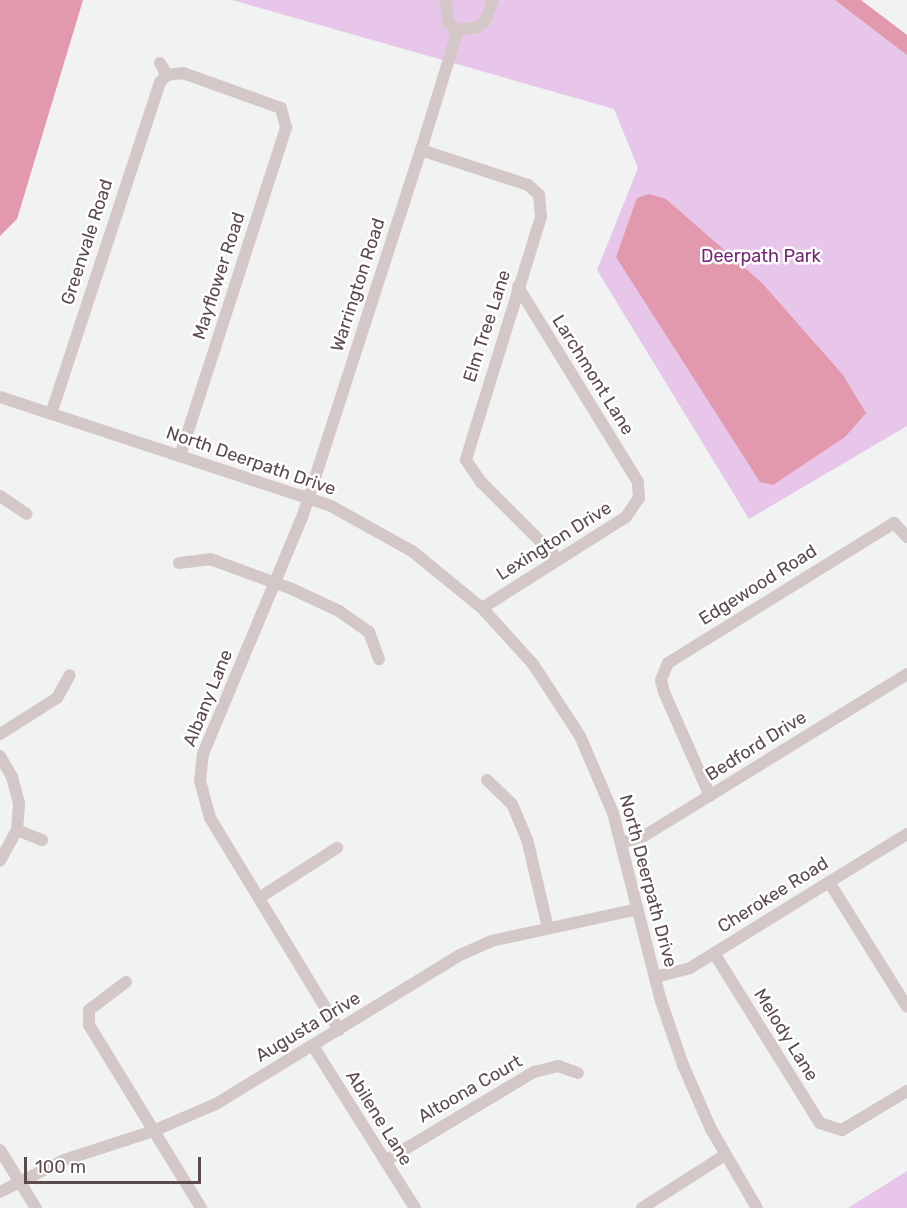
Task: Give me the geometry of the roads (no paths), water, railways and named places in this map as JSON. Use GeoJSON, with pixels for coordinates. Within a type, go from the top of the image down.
{"type":"FeatureCollection","features":[{"type":"Feature","properties":{"kind":"street"},"geometry":{"type":"LineString","coordinates":[[446,0],[448,23],[458,30],[477,27],[485,21],[493,0]]}},
{"type":"Feature","properties":{"kind":"street","name":"Warrington Road"},"geometry":{"type":"LineString","coordinates":[[309,496],[458,30]]}},
{"type":"Feature","properties":{"kind":"street"},"geometry":{"type":"LineString","coordinates":[[159,63],[163,79]]}},
{"type":"Feature","properties":{"kind":"street","name":"Mayflower Road"},"geometry":{"type":"LineString","coordinates":[[163,79],[183,73],[287,106],[286,127],[180,456]]}},
{"type":"Feature","properties":{"kind":"street","name":"Greenvale Road"},"geometry":{"type":"LineString","coordinates":[[51,414],[163,79]]}},
{"type":"Feature","properties":{"kind":"street","name":"Elm Tree Lane"},"geometry":{"type":"LineString","coordinates":[[421,150],[528,184],[543,193],[541,218],[466,460],[482,482],[558,559]]}},
{"type":"Feature","properties":{"kind":"street","name":"Larchmont Lane"},"geometry":{"type":"LineString","coordinates":[[518,287],[638,482],[645,500]]}},
{"type":"Feature","properties":{"kind":"street","name":"North Deerpath Drive"},"geometry":{"type":"LineString","coordinates":[[0,397],[309,496],[397,542],[482,608],[533,664],[567,713],[601,781],[622,843],[655,977],[683,1065],[725,1155],[758,1208]]}},
{"type":"Feature","properties":{"kind":"street"},"geometry":{"type":"LineString","coordinates":[[0,496],[27,514]]}},
{"type":"Feature","properties":{"kind":"street","name":"Albany Lane"},"geometry":{"type":"LineString","coordinates":[[309,496],[203,754],[200,781],[210,818],[339,1030]]}},
{"type":"Feature","properties":{"kind":"street","name":"Lexington Drive"},"geometry":{"type":"LineString","coordinates":[[482,608],[626,517],[645,500]]}},
{"type":"Feature","properties":{"kind":"street","name":"Edgewood Road"},"geometry":{"type":"LineString","coordinates":[[710,796],[664,692],[662,673],[668,663],[894,523],[907,537]]}},
{"type":"Feature","properties":{"kind":"street"},"geometry":{"type":"LineString","coordinates":[[179,562],[210,559],[274,582],[359,624],[373,638],[379,659]]}},
{"type":"Feature","properties":{"kind":"street","name":"Bedford Drive"},"geometry":{"type":"LineString","coordinates":[[622,843],[644,836],[907,674]]}},
{"type":"Feature","properties":{"kind":"street"},"geometry":{"type":"LineString","coordinates":[[0,734],[57,698],[70,675]]}},
{"type":"Feature","properties":{"kind":"street"},"geometry":{"type":"LineString","coordinates":[[0,756],[16,787],[17,830],[0,861]]}},
{"type":"Feature","properties":{"kind":"street"},"geometry":{"type":"LineString","coordinates":[[487,780],[512,804],[527,840],[548,928]]}},
{"type":"Feature","properties":{"kind":"street"},"geometry":{"type":"LineString","coordinates":[[17,830],[42,840]]}},
{"type":"Feature","properties":{"kind":"street","name":"Cherokee Road"},"geometry":{"type":"LineString","coordinates":[[655,977],[690,968],[907,834]]}},
{"type":"Feature","properties":{"kind":"street"},"geometry":{"type":"LineString","coordinates":[[259,898],[337,848]]}},
{"type":"Feature","properties":{"kind":"street"},"geometry":{"type":"LineString","coordinates":[[829,882],[907,1007]]}},
{"type":"Feature","properties":{"kind":"street","name":"Augusta Drive"},"geometry":{"type":"LineString","coordinates":[[0,1192],[64,1161],[153,1131],[216,1104],[460,955],[491,941],[638,909]]}},
{"type":"Feature","properties":{"kind":"street","name":"Melody Lane"},"geometry":{"type":"LineString","coordinates":[[714,953],[820,1123],[834,1130],[842,1130],[907,1091]]}},
{"type":"Feature","properties":{"kind":"street"},"geometry":{"type":"LineString","coordinates":[[126,982],[89,1010],[88,1017],[100,1046],[201,1208]]}},
{"type":"Feature","properties":{"kind":"street","name":"Abilene Lane"},"geometry":{"type":"LineString","coordinates":[[314,1046],[415,1208]]}},
{"type":"Feature","properties":{"kind":"street","name":"Altoona Court"},"geometry":{"type":"LineString","coordinates":[[385,1161],[534,1072],[558,1066],[578,1073]]}},
{"type":"Feature","properties":{"kind":"street"},"geometry":{"type":"LineString","coordinates":[[0,1150],[36,1208]]}},
{"type":"Feature","properties":{"kind":"street"},"geometry":{"type":"LineString","coordinates":[[642,1208],[725,1155]]}},
{"type":"Feature","properties":{"kind":"park label","name":"Deerpath Park"},"geometry":{"type":"Point","coordinates":[761,256]}}]}
